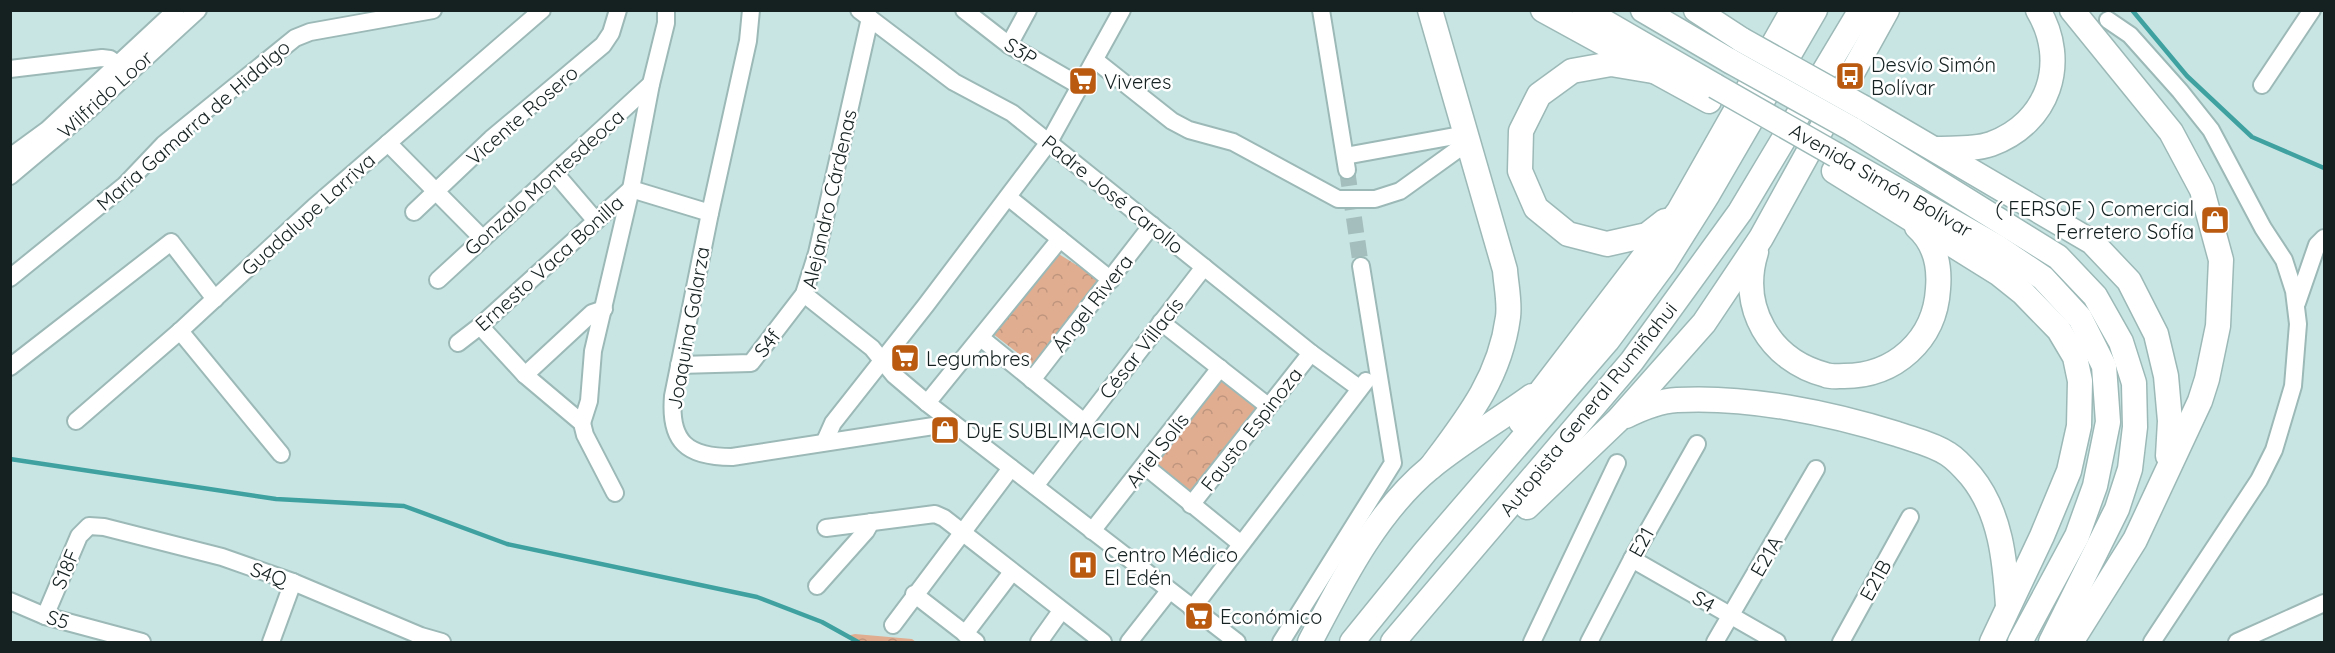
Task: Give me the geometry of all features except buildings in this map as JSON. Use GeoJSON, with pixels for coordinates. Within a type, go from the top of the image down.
{"type":"FeatureCollection","features":[{"type":"Feature","properties":{"kind":"highway"},"geometry":{"type":"LineString","coordinates":[[1310,642],[1342,581],[1368,540],[1402,495],[1431,467],[1468,419],[1486,389],[1500,356],[1508,314],[1505,270],[1430,10]]}},
{"type":"Feature","properties":{"kind":"highway"},"geometry":{"type":"LineString","coordinates":[[1543,10],[1653,71],[1712,93]]}},
{"type":"Feature","properties":{"kind":"highway"},"geometry":{"type":"LineString","coordinates":[[1584,10],[1712,93],[1833,162],[1902,214],[1929,238],[1940,272],[1937,307],[1922,339],[1896,363],[1863,376],[1827,376],[1794,363],[1768,339],[1753,307],[1750,271],[1761,238]]}},
{"type":"Feature","properties":{"kind":"highway","name":"Avenida Simón Bolívar"},"geometry":{"type":"LineString","coordinates":[[1643,10],[1852,129],[2058,257],[2095,296],[2121,342],[2134,383],[2135,427],[2130,469],[2117,509],[2051,642]]}},
{"type":"Feature","properties":{"kind":"highway"},"geometry":{"type":"LineString","coordinates":[[1476,492],[1542,390],[1678,211],[1793,10]]}},
{"type":"Feature","properties":{"kind":"highway","name":"Autopista General Rumiñahui"},"geometry":{"type":"LineString","coordinates":[[1352,642],[1476,492],[1607,341],[1664,264],[1714,184],[1815,10]]}},
{"type":"Feature","properties":{"kind":"highway","name":"Autopista General Rumiñahui"},"geometry":{"type":"LineString","coordinates":[[1393,642],[1500,519],[1632,361],[1740,212],[1861,10]]}},
{"type":"Feature","properties":{"kind":"highway"},"geometry":{"type":"LineString","coordinates":[[1500,519],[1526,508],[1618,420],[1704,322],[1761,238],[1887,10]]}},
{"type":"Feature","properties":{"kind":"highway"},"geometry":{"type":"LineString","coordinates":[[1935,149],[1977,147],[1990,144],[2020,128],[2041,105],[2053,73],[2053,54],[2049,35],[2038,10]]}},
{"type":"Feature","properties":{"kind":"highway"},"geometry":{"type":"LineString","coordinates":[[2071,642],[2135,540],[2200,400],[2207,379],[2218,326],[2221,260],[2202,190],[2171,132],[2072,10]]}},
{"type":"Feature","properties":{"kind":"highway"},"geometry":{"type":"LineString","coordinates":[[1696,11],[1742,40],[1935,149],[2092,242],[2129,281],[2156,334],[2166,376],[2170,421],[2167,473]]}},
{"type":"Feature","properties":{"kind":"highway"},"geometry":{"type":"LineString","coordinates":[[1653,71],[1611,64],[1572,71],[1539,95],[1521,131],[1520,171],[1536,208],[1568,234],[1607,244],[1647,235],[1678,211]]}},
{"type":"Feature","properties":{"kind":"highway","name":"Avenida Simón Bolívar"},"geometry":{"type":"LineString","coordinates":[[1833,162],[1998,247],[2043,278],[2080,318],[2104,366],[2108,422],[2095,486],[2077,536],[2020,642]]}},
{"type":"Feature","properties":{"kind":"highway"},"geometry":{"type":"LineString","coordinates":[[1902,214],[1998,273],[2023,293],[2059,330],[2075,357],[2080,381],[2079,426],[2068,471],[2043,536],[1992,642]]}},
{"type":"Feature","properties":{"kind":"highway"},"geometry":{"type":"LineString","coordinates":[[1431,467],[1542,390]]}},
{"type":"Feature","properties":{"kind":"highway"},"geometry":{"type":"LineString","coordinates":[[1618,420],[1643,407],[1676,400],[1743,402],[1797,410],[1868,425],[1941,451],[1949,455],[1971,476],[1987,502],[2000,534],[2005,561],[2008,609]]}},
{"type":"Feature","properties":{"kind":"street","name":"Wilfrido Loor"},"geometry":{"type":"LineString","coordinates":[[10,157],[47,130],[176,10]]}},
{"type":"Feature","properties":{"kind":"street","name":"Wilfrido Loor"},"geometry":{"type":"LineString","coordinates":[[10,176],[91,108],[198,10]]}},
{"type":"Feature","properties":{"kind":"street","name":"Maria Gamarra de Hidalgo"},"geometry":{"type":"LineString","coordinates":[[10,278],[125,185],[164,144],[295,38],[310,32],[433,10]]}},
{"type":"Feature","properties":{"kind":"street","name":"Guadalupe Larriva"},"geometry":{"type":"LineString","coordinates":[[76,422],[388,142],[542,10]]}},
{"type":"Feature","properties":{"kind":"street","name":"Vicente Rosero"},"geometry":{"type":"LineString","coordinates":[[414,212],[491,140],[603,45],[611,33],[618,10]]}},
{"type":"Feature","properties":{"kind":"street"},"geometry":{"type":"LineString","coordinates":[[615,493],[585,435],[582,423],[589,401],[592,351],[604,309],[631,189],[651,84],[666,23],[666,10]]}},
{"type":"Feature","properties":{"kind":"street","name":"Joaquina Galarza"},"geometry":{"type":"LineString","coordinates":[[750,10],[748,41],[673,396],[672,420],[678,437],[690,448],[707,454],[732,457],[953,423]]}},
{"type":"Feature","properties":{"kind":"street","name":"S3P"},"geometry":{"type":"LineString","coordinates":[[964,10],[1009,45],[1080,86]]}},
{"type":"Feature","properties":{"kind":"street"},"geometry":{"type":"LineString","coordinates":[[1009,45],[1028,10]]}},
{"type":"Feature","properties":{"kind":"street"},"geometry":{"type":"LineString","coordinates":[[825,441],[828,431],[1049,142],[1122,10]]}},
{"type":"Feature","properties":{"kind":"street"},"geometry":{"type":"LineString","coordinates":[[1321,10],[1346,163],[1467,138]]}},
{"type":"Feature","properties":{"kind":"street"},"geometry":{"type":"LineString","coordinates":[[2262,85],[2312,10]]}},
{"type":"Feature","properties":{"kind":"street","name":"Padre José Carollo"},"geometry":{"type":"LineString","coordinates":[[865,14],[954,82],[1012,113],[1311,353],[1359,388]]}},
{"type":"Feature","properties":{"kind":"street","name":"Alejandro Cárdenas"},"geometry":{"type":"LineString","coordinates":[[865,14],[817,253],[804,294],[872,348],[894,375],[927,403],[1192,609],[1227,639]]}},
{"type":"Feature","properties":{"kind":"street"},"geometry":{"type":"LineString","coordinates":[[2108,20],[2130,35],[2211,130],[2263,228],[2284,260],[2294,291],[2298,324],[2293,386],[2274,450],[2259,480],[2152,642]]}},
{"type":"Feature","properties":{"kind":"street"},"geometry":{"type":"LineString","coordinates":[[10,69],[102,58],[110,59],[117,64]]}},
{"type":"Feature","properties":{"kind":"street"},"geometry":{"type":"LineString","coordinates":[[1095,60],[1173,121],[1190,130],[1233,142],[1338,199],[1375,199],[1400,191],[1467,138]]}},
{"type":"Feature","properties":{"kind":"street","name":"Gonzalo Montesdeoca"},"geometry":{"type":"LineString","coordinates":[[438,280],[651,84]]}},
{"type":"Feature","properties":{"kind":"street"},"geometry":{"type":"LineString","coordinates":[[388,142],[482,238]]}},
{"type":"Feature","properties":{"kind":"street"},"geometry":{"type":"LineString","coordinates":[[555,172],[597,221]]}},
{"type":"Feature","properties":{"kind":"street","name":"Ernesto Vaca Bonilla"},"geometry":{"type":"LineString","coordinates":[[458,343],[480,326],[631,189],[710,213]]}},
{"type":"Feature","properties":{"kind":"street"},"geometry":{"type":"LineString","coordinates":[[1008,197],[1111,280]]}},
{"type":"Feature","properties":{"kind":"street","name":"Ángel Rivera"},"geometry":{"type":"LineString","coordinates":[[1032,380],[1152,225]]}},
{"type":"Feature","properties":{"kind":"street"},"geometry":{"type":"LineString","coordinates":[[2296,305],[2317,245],[2325,238]]}},
{"type":"Feature","properties":{"kind":"street"},"geometry":{"type":"LineString","coordinates":[[927,403],[1060,239]]}},
{"type":"Feature","properties":{"kind":"street"},"geometry":{"type":"LineString","coordinates":[[10,367],[171,242],[215,299]]}},
{"type":"Feature","properties":{"kind":"street"},"geometry":{"type":"LineString","coordinates":[[1281,642],[1393,463],[1361,266]]}},
{"type":"Feature","properties":{"kind":"street","name":"César Villacís"},"geometry":{"type":"LineString","coordinates":[[1035,486],[1204,267]]}},
{"type":"Feature","properties":{"kind":"street","name":"S4f"},"geometry":{"type":"LineString","coordinates":[[679,365],[753,362],[804,294]]}},
{"type":"Feature","properties":{"kind":"street"},"geometry":{"type":"LineString","coordinates":[[525,375],[592,313],[604,309]]}},
{"type":"Feature","properties":{"kind":"street"},"geometry":{"type":"LineString","coordinates":[[1161,322],[1268,406]]}},
{"type":"Feature","properties":{"kind":"street"},"geometry":{"type":"LineString","coordinates":[[480,326],[525,375],[582,423]]}},
{"type":"Feature","properties":{"kind":"street"},"geometry":{"type":"LineString","coordinates":[[180,331],[281,454]]}},
{"type":"Feature","properties":{"kind":"street"},"geometry":{"type":"LineString","coordinates":[[981,338],[1084,422]]}},
{"type":"Feature","properties":{"kind":"street","name":"Fausto Espinoza"},"geometry":{"type":"LineString","coordinates":[[1191,505],[1311,353]]}},
{"type":"Feature","properties":{"kind":"street","name":"Ariel Solís"},"geometry":{"type":"LineString","coordinates":[[1092,531],[1220,368]]}},
{"type":"Feature","properties":{"kind":"street"},"geometry":{"type":"LineString","coordinates":[[1192,609],[1359,388],[1377,370]]}},
{"type":"Feature","properties":{"kind":"street","name":"E21"},"geometry":{"type":"LineString","coordinates":[[1589,642],[1632,559],[1697,444]]}},
{"type":"Feature","properties":{"kind":"street"},"geometry":{"type":"LineString","coordinates":[[1532,642],[1617,463]]}},
{"type":"Feature","properties":{"kind":"street"},"geometry":{"type":"LineString","coordinates":[[1145,466],[1241,544]]}},
{"type":"Feature","properties":{"kind":"street"},"geometry":{"type":"LineString","coordinates":[[893,625],[914,594],[1011,468]]}},
{"type":"Feature","properties":{"kind":"street","name":"E21A"},"geometry":{"type":"LineString","coordinates":[[1715,642],[1816,469]]}},
{"type":"Feature","properties":{"kind":"street"},"geometry":{"type":"LineString","coordinates":[[826,528],[935,514],[944,518],[1102,642]]}},
{"type":"Feature","properties":{"kind":"street","name":"E21B"},"geometry":{"type":"LineString","coordinates":[[1841,642],[1910,517]]}},
{"type":"Feature","properties":{"kind":"street"},"geometry":{"type":"LineString","coordinates":[[817,586],[866,531],[871,522]]}},
{"type":"Feature","properties":{"kind":"street","name":"S4Q"},"geometry":{"type":"LineString","coordinates":[[90,526],[104,527],[222,557],[293,582],[421,636],[442,642]]}},
{"type":"Feature","properties":{"kind":"street","name":"S18F"},"geometry":{"type":"LineString","coordinates":[[45,616],[79,536],[90,526]]}},
{"type":"Feature","properties":{"kind":"street","name":"S4"},"geometry":{"type":"LineString","coordinates":[[1632,559],[1777,642]]}},
{"type":"Feature","properties":{"kind":"street"},"geometry":{"type":"LineString","coordinates":[[914,594],[971,638],[1012,572]]}},
{"type":"Feature","properties":{"kind":"street"},"geometry":{"type":"LineString","coordinates":[[271,642],[293,582]]}},
{"type":"Feature","properties":{"kind":"street"},"geometry":{"type":"LineString","coordinates":[[1129,642],[1169,591]]}},
{"type":"Feature","properties":{"kind":"street","name":"S5"},"geometry":{"type":"LineString","coordinates":[[10,601],[45,616],[142,642]]}},
{"type":"Feature","properties":{"kind":"street"},"geometry":{"type":"LineString","coordinates":[[2237,642],[2325,603]]}},
{"type":"Feature","properties":{"kind":"street"},"geometry":{"type":"LineString","coordinates":[[1039,642],[1061,611]]}},
{"type":"Feature","properties":{"kind":"green space"},"geometry":{"type":"Polygon","coordinates":[[[1049,248],[1104,282],[1037,368],[988,330],[1049,248]]]}},
{"type":"Feature","properties":{"kind":"green space"},"geometry":{"type":"Polygon","coordinates":[[[1224,373],[1263,406],[1194,502],[1150,465],[1224,373]]]}},
{"type":"Feature","properties":{"kind":"green space"},"geometry":{"type":"Polygon","coordinates":[[[855,634],[912,639],[916,642],[854,642],[846,636],[855,634]]]}},
{"type":"Feature","properties":{"kind":"waterway"},"geometry":{"type":"LineString","coordinates":[[2132,10],[2187,76],[2252,137],[2324,168]]}},
{"type":"Feature","properties":{"kind":"waterway"},"geometry":{"type":"LineString","coordinates":[[10,459],[276,499],[404,506],[507,544],[757,597],[822,622],[858,642]]}},
{"type":"Feature","properties":{"kind":"tunnel"},"geometry":{"type":"LineString","coordinates":[[1347,170],[1361,266]]}},
{"type":"Feature","properties":{"kind":"place","name":"Desvío Simón Bolívar"},"geometry":{"type":"Point","coordinates":[1850,76]}},
{"type":"Feature","properties":{"kind":"place","name":"Viveres"},"geometry":{"type":"Point","coordinates":[1083,81]}},
{"type":"Feature","properties":{"kind":"place","name":"( FERSOF ) Comercial Ferretero Sofía"},"geometry":{"type":"Point","coordinates":[2215,220]}},
{"type":"Feature","properties":{"kind":"place","name":"Legumbres"},"geometry":{"type":"Point","coordinates":[905,358]}},
{"type":"Feature","properties":{"kind":"place","name":"DyE SUBLIMACION"},"geometry":{"type":"Point","coordinates":[945,430]}},
{"type":"Feature","properties":{"kind":"place","name":"Centro Médico El Edén"},"geometry":{"type":"Point","coordinates":[1083,565]}},
{"type":"Feature","properties":{"kind":"place","name":"Económico"},"geometry":{"type":"Point","coordinates":[1199,616]}}]}
